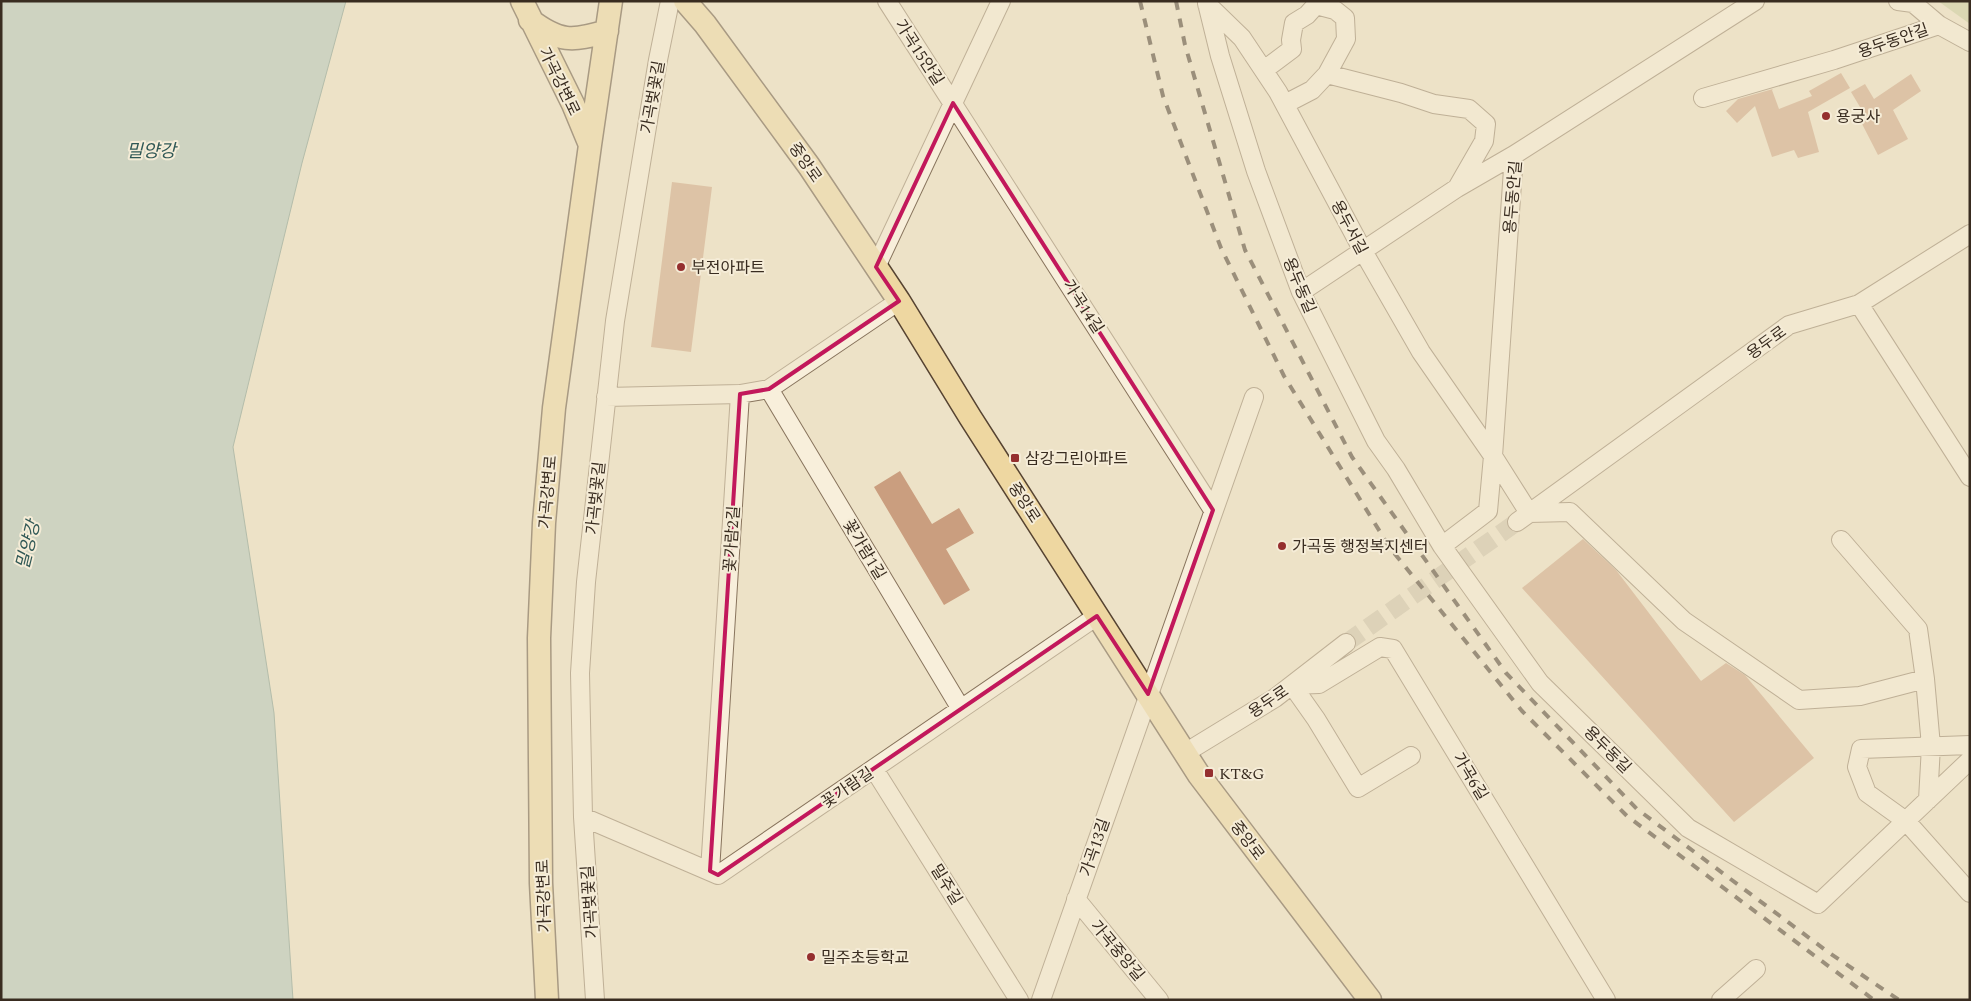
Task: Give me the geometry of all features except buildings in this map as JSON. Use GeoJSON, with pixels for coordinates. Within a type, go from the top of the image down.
{"type":"FeatureCollection","features":[{"type":"Feature","properties":{"kind":"main road"},"geometry":{"type":"LineString","coordinates":[[590,145],[611,1]]}},
{"type":"Feature","properties":{"kind":"main road","name":"중앙로"},"geometry":{"type":"LineString","coordinates":[[685,1],[706,24],[809,166],[899,301],[970,417],[1199,775],[1370,1000]]}},
{"type":"Feature","properties":{"kind":"main road"},"geometry":{"type":"LineString","coordinates":[[526,10],[548,33],[558,37],[583,38],[607,31]]}},
{"type":"Feature","properties":{"kind":"main road","name":"가곡강변로"},"geometry":{"type":"LineString","coordinates":[[526,10],[590,145],[554,408],[544,523],[539,638],[541,883],[547,1000]]}},
{"type":"Feature","properties":{"kind":"street","name":"가곡벚꽃길"},"geometry":{"type":"LineString","coordinates":[[595,1000],[583,817],[580,673],[586,582],[616,311],[658,60],[670,1]]}},
{"type":"Feature","properties":{"kind":"street","name":"가곡15안길"},"geometry":{"type":"LineString","coordinates":[[887,1],[953,103]]}},
{"type":"Feature","properties":{"kind":"street"},"geometry":{"type":"LineString","coordinates":[[876,267],[1001,1]]}},
{"type":"Feature","properties":{"kind":"street","name":"용두동안길"},"geometry":{"type":"LineString","coordinates":[[1493,456],[1514,155],[1755,1]]}},
{"type":"Feature","properties":{"kind":"street","name":"용두동안길"},"geometry":{"type":"LineString","coordinates":[[1898,1],[1913,3],[1939,25],[1970,42]]}},
{"type":"Feature","properties":{"kind":"street","name":"용두서길"},"geometry":{"type":"LineString","coordinates":[[1206,2],[1242,38],[1264,70],[1285,104],[1363,251],[1421,352],[1493,456]]}},
{"type":"Feature","properties":{"kind":"street","name":"용두동길"},"geometry":{"type":"LineString","coordinates":[[1206,2],[1220,56],[1256,171],[1300,292],[1376,441],[1396,469],[1442,546],[1540,683],[1688,828],[1818,904],[1906,821]]}},
{"type":"Feature","properties":{"kind":"street"},"geometry":{"type":"LineString","coordinates":[[1264,70],[1292,49],[1291,40],[1294,22],[1307,15],[1316,6],[1335,10],[1345,18],[1346,39],[1327,74],[1312,90],[1285,104]]}},
{"type":"Feature","properties":{"kind":"street","name":"용두동안길"},"geometry":{"type":"LineString","coordinates":[[1703,98],[1834,60],[1939,25]]}},
{"type":"Feature","properties":{"kind":"street"},"geometry":{"type":"LineString","coordinates":[[1327,74],[1401,93],[1434,104],[1469,109],[1486,124],[1484,141],[1457,188]]}},
{"type":"Feature","properties":{"kind":"street","name":"가곡14길"},"geometry":{"type":"LineString","coordinates":[[953,103],[1213,510]]}},
{"type":"Feature","properties":{"kind":"street"},"geometry":{"type":"LineString","coordinates":[[1300,292],[1457,188],[1514,155]]}},
{"type":"Feature","properties":{"kind":"street","name":"용두로"},"geometry":{"type":"LineString","coordinates":[[1523,517],[1789,325],[1859,304],[1970,234]]}},
{"type":"Feature","properties":{"kind":"street"},"geometry":{"type":"LineString","coordinates":[[606,397],[740,394],[770,389],[899,301]]}},
{"type":"Feature","properties":{"kind":"street"},"geometry":{"type":"LineString","coordinates":[[1859,304],[1970,477]]}},
{"type":"Feature","properties":{"kind":"street","name":"꽃가람1길"},"geometry":{"type":"LineString","coordinates":[[770,389],[961,709]]}},
{"type":"Feature","properties":{"kind":"street","name":"꽃가람2길"},"geometry":{"type":"LineString","coordinates":[[710,871],[740,394]]}},
{"type":"Feature","properties":{"kind":"street"},"geometry":{"type":"LineString","coordinates":[[1148,694],[1254,397]]}},
{"type":"Feature","properties":{"kind":"street"},"geometry":{"type":"LineString","coordinates":[[1493,456],[1523,517],[1570,512],[1684,621],[1799,700],[1860,696],[1925,679]]}},
{"type":"Feature","properties":{"kind":"street"},"geometry":{"type":"LineString","coordinates":[[1442,546],[1488,511],[1493,456]]}},
{"type":"Feature","properties":{"kind":"street"},"geometry":{"type":"LineString","coordinates":[[1840,540],[1918,629],[1931,746],[1928,800]]}},
{"type":"Feature","properties":{"kind":"street","name":"꽃가람길"},"geometry":{"type":"LineString","coordinates":[[710,871],[718,875],[1098,616]]}},
{"type":"Feature","properties":{"kind":"street","name":"용두로"},"geometry":{"type":"LineString","coordinates":[[1185,752],[1276,698],[1346,643]]}},
{"type":"Feature","properties":{"kind":"street","name":"가곡6길"},"geometry":{"type":"LineString","coordinates":[[1292,685],[1319,684],[1380,647],[1393,649],[1606,1000]]}},
{"type":"Feature","properties":{"kind":"street"},"geometry":{"type":"LineString","coordinates":[[1292,685],[1316,719],[1358,788],[1410,756]]}},
{"type":"Feature","properties":{"kind":"street","name":"가곡13길"},"geometry":{"type":"LineString","coordinates":[[1041,1000],[1148,694]]}},
{"type":"Feature","properties":{"kind":"street"},"geometry":{"type":"LineString","coordinates":[[1970,745],[1861,749],[1857,767],[1867,793],[1906,821],[1970,893]]}},
{"type":"Feature","properties":{"kind":"street"},"geometry":{"type":"LineString","coordinates":[[1906,821],[1970,760]]}},
{"type":"Feature","properties":{"kind":"street","name":"밀주길"},"geometry":{"type":"LineString","coordinates":[[874,769],[1019,1000]]}},
{"type":"Feature","properties":{"kind":"street"},"geometry":{"type":"LineString","coordinates":[[583,817],[710,871]]}},
{"type":"Feature","properties":{"kind":"street","name":"가곡중앙길"},"geometry":{"type":"LineString","coordinates":[[1076,900],[1159,1000]]}},
{"type":"Feature","properties":{"kind":"street"},"geometry":{"type":"LineString","coordinates":[[1721,1000],[1756,969]]}},
{"type":"Feature","properties":{"kind":"highlighted area"},"geometry":{"type":"Polygon","coordinates":[[[953,103],[1213,510],[1148,694],[1097,616],[718,875],[710,871],[740,394],[769,389],[899,301],[876,267],[953,103]]]}},
{"type":"Feature","properties":{"kind":"green space"},"geometry":{"type":"Polygon","coordinates":[[[1938,1],[1970,1],[1970,24],[1938,1]]]}},
{"type":"Feature","properties":{"kind":"water","name":"밀양강"},"geometry":{"type":"Polygon","coordinates":[[[1,1],[346,1],[302,163],[233,447],[274,713],[293,1000],[1,1000],[1,1]]]}},
{"type":"Feature","properties":{"kind":"tunnel"},"geometry":{"type":"LineString","coordinates":[[1346,643],[1517,522]]}},
{"type":"Feature","properties":{"kind":"railway"},"geometry":{"type":"LineString","coordinates":[[1140,1],[1163,96],[1221,248],[1284,376],[1390,548],[1522,711],[1627,816],[1874,1000]]}},
{"type":"Feature","properties":{"kind":"railway"},"geometry":{"type":"LineString","coordinates":[[1176,1],[1185,45],[1245,250],[1352,457],[1506,673],[1637,809],[1828,952],[1899,1000]]}},
{"type":"Feature","properties":{"kind":"place","name":"용궁사"},"geometry":{"type":"Point","coordinates":[1826,116]}},
{"type":"Feature","properties":{"kind":"place","name":"부전아파트"},"geometry":{"type":"Point","coordinates":[681,267]}},
{"type":"Feature","properties":{"kind":"place","name":"삼강그린아파트"},"geometry":{"type":"Point","coordinates":[1015,458]}},
{"type":"Feature","properties":{"kind":"place","name":"가곡동 행정복지센터"},"geometry":{"type":"Point","coordinates":[1282,546]}},
{"type":"Feature","properties":{"kind":"place","name":"KT&G"},"geometry":{"type":"Point","coordinates":[1209,773]}},
{"type":"Feature","properties":{"kind":"place","name":"밀주초등학교"},"geometry":{"type":"Point","coordinates":[811,957]}}]}
